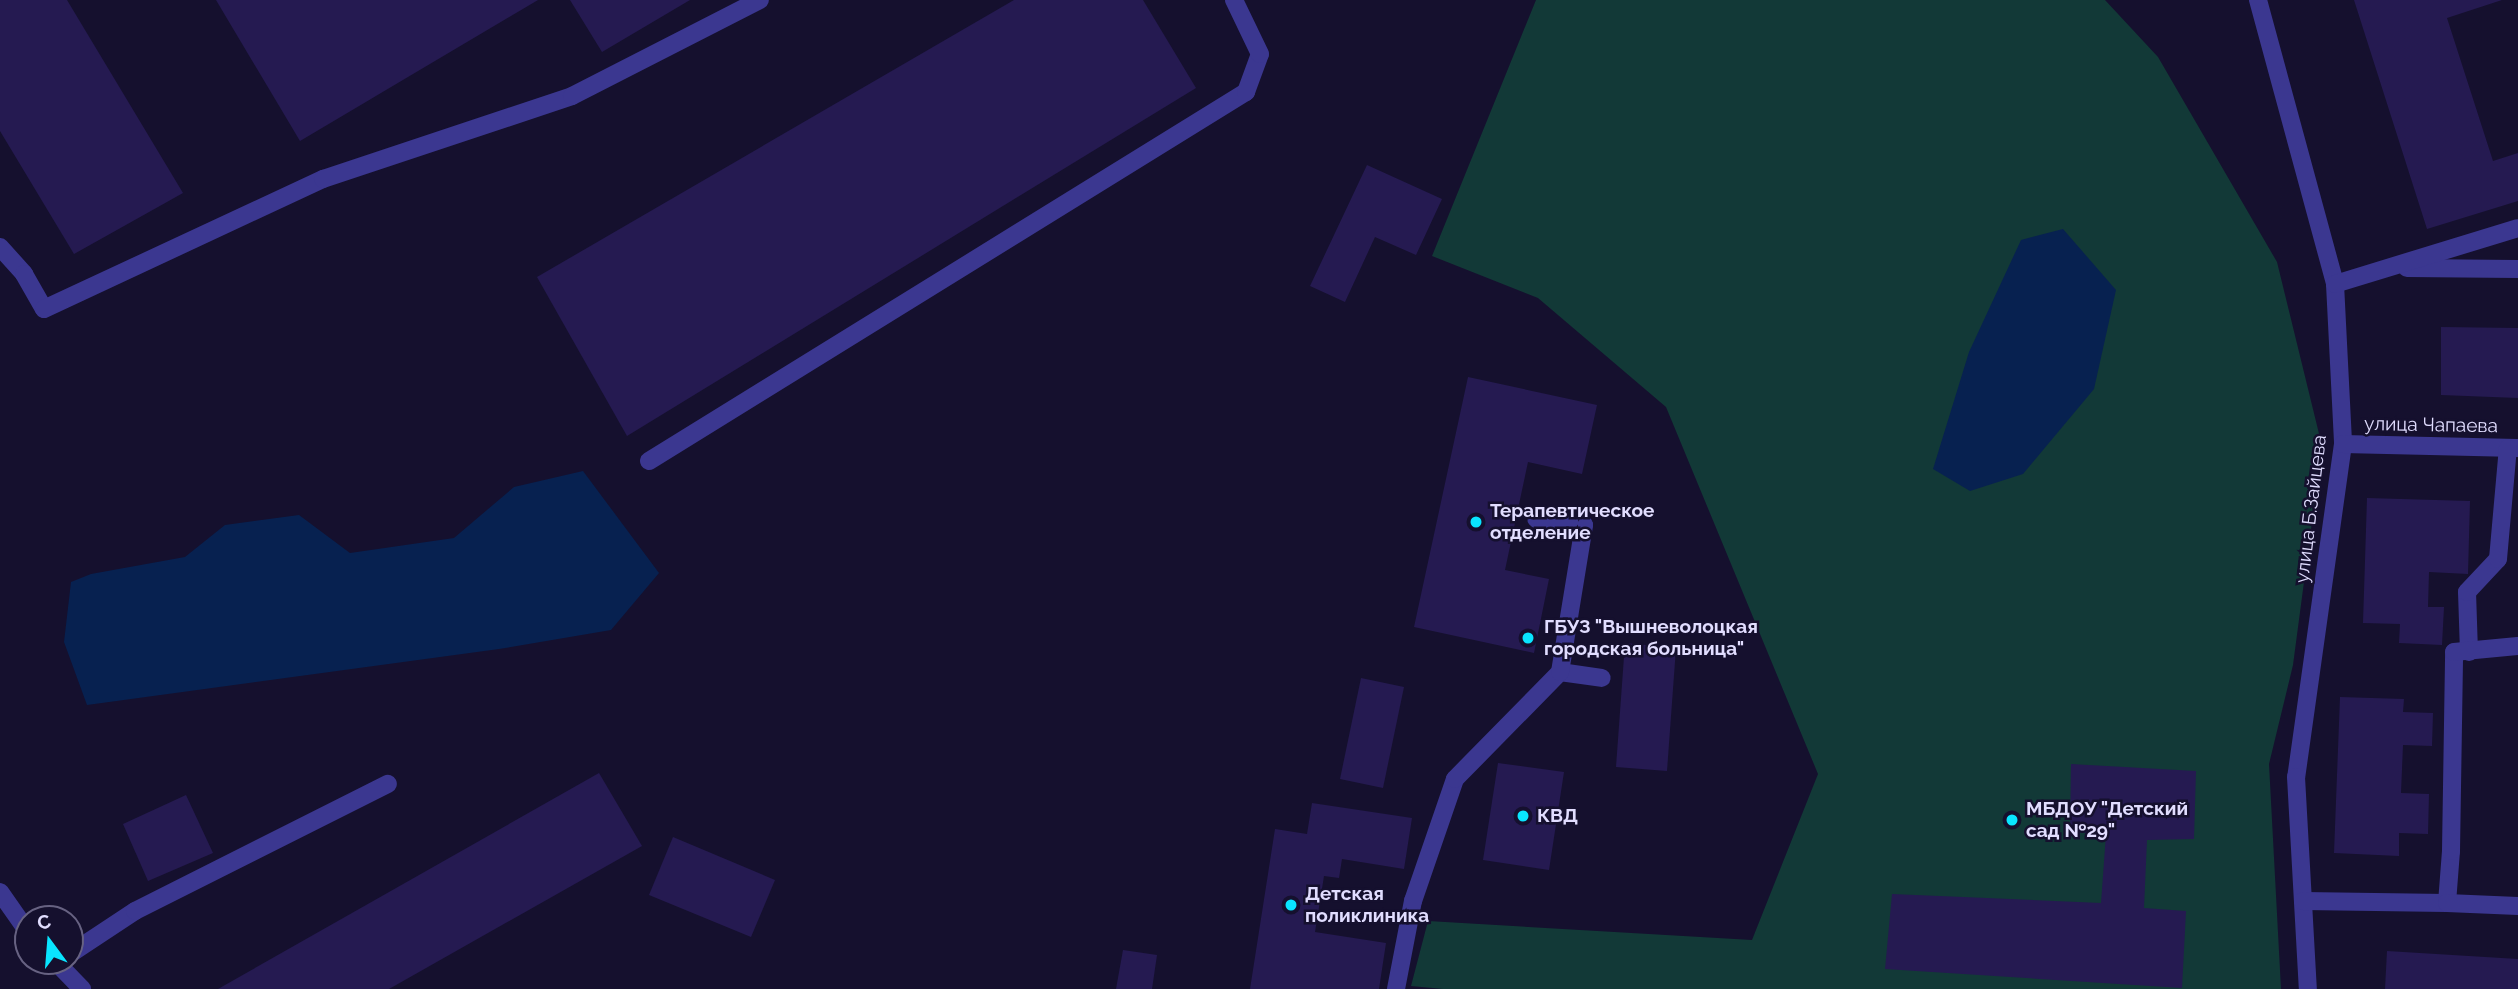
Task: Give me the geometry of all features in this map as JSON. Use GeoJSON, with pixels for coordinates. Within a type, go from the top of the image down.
{"type":"FeatureCollection","features":[{"type":"Feature","properties":{"kind":"street"},"geometry":{"type":"LineString","coordinates":[[0,247],[24,274],[44,309],[323,179],[572,96],[760,0]]}},
{"type":"Feature","properties":{"kind":"street"},"geometry":{"type":"LineString","coordinates":[[649,461],[1246,92],[1260,54],[1234,0]]}},
{"type":"Feature","properties":{"kind":"street","name":"улица Б.Зайцева"},"geometry":{"type":"LineString","coordinates":[[2258,0],[2335,284],[2343,444],[2296,777],[2308,989]]}},
{"type":"Feature","properties":{"kind":"street"},"geometry":{"type":"LineString","coordinates":[[2335,284],[2518,229]]}},
{"type":"Feature","properties":{"kind":"street"},"geometry":{"type":"LineString","coordinates":[[2382,268],[2518,269]]}},
{"type":"Feature","properties":{"kind":"street","name":"улица Чапаева"},"geometry":{"type":"LineString","coordinates":[[2343,444],[2513,448]]}},
{"type":"Feature","properties":{"kind":"street"},"geometry":{"type":"LineString","coordinates":[[2469,652],[2467,592],[2498,559],[2513,448]]}},
{"type":"Feature","properties":{"kind":"street"},"geometry":{"type":"LineString","coordinates":[[1395,989],[1413,901],[1455,779],[1560,672],[1584,525],[1536,519]]}},
{"type":"Feature","properties":{"kind":"street"},"geometry":{"type":"LineString","coordinates":[[2446,903],[2451,851],[2454,652],[2518,646]]}},
{"type":"Feature","properties":{"kind":"street"},"geometry":{"type":"LineString","coordinates":[[1560,672],[1602,678]]}},
{"type":"Feature","properties":{"kind":"street"},"geometry":{"type":"LineString","coordinates":[[84,945],[135,911],[388,784]]}},
{"type":"Feature","properties":{"kind":"street"},"geometry":{"type":"LineString","coordinates":[[0,892],[14,912]]}},
{"type":"Feature","properties":{"kind":"street"},"geometry":{"type":"LineString","coordinates":[[2303,901],[2518,906]]}},
{"type":"Feature","properties":{"kind":"green space"},"geometry":{"type":"Polygon","coordinates":[[[1536,0],[2105,0],[2158,57],[2277,262],[2322,446],[2293,665],[2269,764],[2281,989],[1443,989],[1411,986],[1428,921],[1752,940],[1818,774],[1666,407],[1538,298],[1432,256],[1536,0]]]}},
{"type":"Feature","properties":{"kind":"water"},"geometry":{"type":"Polygon","coordinates":[[[2063,229],[2116,290],[2094,389],[2023,474],[1970,491],[1933,469],[1969,352],[2021,240],[2063,229]]]}},
{"type":"Feature","properties":{"kind":"water"},"geometry":{"type":"Polygon","coordinates":[[[583,471],[659,573],[611,630],[499,649],[87,705],[64,642],[71,582],[91,574],[185,557],[225,525],[299,515],[350,553],[454,538],[514,487],[583,471]]]}},
{"type":"Feature","properties":{"kind":"building"},"geometry":{"type":"Polygon","coordinates":[[[0,0],[67,0],[183,193],[74,254],[0,131],[0,0]]]}},
{"type":"Feature","properties":{"kind":"building"},"geometry":{"type":"Polygon","coordinates":[[[216,0],[538,0],[300,141],[216,0]]]}},
{"type":"Feature","properties":{"kind":"building"},"geometry":{"type":"Polygon","coordinates":[[[570,0],[690,0],[602,52],[570,0]]]}},
{"type":"Feature","properties":{"kind":"building"},"geometry":{"type":"Polygon","coordinates":[[[1014,0],[1143,0],[1196,88],[627,436],[537,277],[1014,0]]]}},
{"type":"Feature","properties":{"kind":"building"},"geometry":{"type":"Polygon","coordinates":[[[2354,0],[2502,0],[2447,18],[2493,161],[2518,153],[2518,201],[2427,229],[2354,0]]]}},
{"type":"Feature","properties":{"kind":"building"},"geometry":{"type":"Polygon","coordinates":[[[1367,165],[1442,199],[1416,255],[1375,237],[1345,302],[1310,286],[1367,165]]]}},
{"type":"Feature","properties":{"kind":"building"},"geometry":{"type":"Polygon","coordinates":[[[2441,327],[2518,328],[2518,398],[2441,395],[2441,327]]]}},
{"type":"Feature","properties":{"kind":"building","name":"Терапевтическое отделение"},"geometry":{"type":"Polygon","coordinates":[[[1468,377],[1597,405],[1582,474],[1528,462],[1505,570],[1549,579],[1534,653],[1414,627],[1468,377]]]}},
{"type":"Feature","properties":{"kind":"building"},"geometry":{"type":"Polygon","coordinates":[[[2367,498],[2470,501],[2468,574],[2429,572],[2428,607],[2444,607],[2442,645],[2399,643],[2400,624],[2363,623],[2367,498]]]}},
{"type":"Feature","properties":{"kind":"building"},"geometry":{"type":"Polygon","coordinates":[[[1625,643],[1676,648],[1667,771],[1616,767],[1625,643]]]}},
{"type":"Feature","properties":{"kind":"building"},"geometry":{"type":"Polygon","coordinates":[[[1361,678],[1404,687],[1383,788],[1340,779],[1361,678]]]}},
{"type":"Feature","properties":{"kind":"building"},"geometry":{"type":"Polygon","coordinates":[[[2340,697],[2404,699],[2403,712],[2433,713],[2432,746],[2403,745],[2401,793],[2429,794],[2428,834],[2399,833],[2399,856],[2334,853],[2340,697]]]}},
{"type":"Feature","properties":{"kind":"building","name":"КВД"},"geometry":{"type":"Polygon","coordinates":[[[1498,763],[1564,772],[1549,870],[1483,860],[1498,763]]]}},
{"type":"Feature","properties":{"kind":"building"},"geometry":{"type":"Polygon","coordinates":[[[2071,764],[2196,771],[2194,839],[2147,840],[2144,908],[2186,911],[2182,988],[1885,969],[1892,894],[2101,903],[2106,834],[2070,832],[2071,764]]]}},
{"type":"Feature","properties":{"kind":"building"},"geometry":{"type":"Polygon","coordinates":[[[599,773],[642,846],[389,989],[218,989],[599,773]]]}},
{"type":"Feature","properties":{"kind":"building"},"geometry":{"type":"Polygon","coordinates":[[[186,795],[213,853],[148,881],[123,824],[186,795]]]}},
{"type":"Feature","properties":{"kind":"building","name":"Детская поликлиника"},"geometry":{"type":"Polygon","coordinates":[[[1312,803],[1412,818],[1404,869],[1342,859],[1339,878],[1324,876],[1315,932],[1386,943],[1379,989],[1250,989],[1275,829],[1307,834],[1312,803]]]}},
{"type":"Feature","properties":{"kind":"building"},"geometry":{"type":"Polygon","coordinates":[[[673,837],[775,880],[751,937],[649,895],[673,837]]]}},
{"type":"Feature","properties":{"kind":"building"},"geometry":{"type":"Polygon","coordinates":[[[1123,950],[1157,955],[1152,989],[1116,989],[1123,950]]]}},
{"type":"Feature","properties":{"kind":"building"},"geometry":{"type":"Polygon","coordinates":[[[2387,951],[2518,959],[2518,989],[2385,989],[2387,951]]]}},
{"type":"Feature","properties":{"kind":"place","name":"Терапевтическое отделение"},"geometry":{"type":"Point","coordinates":[1476,522]}},
{"type":"Feature","properties":{"kind":"place","name":"ГБУЗ \"Вышневолоцкая городская больница\""},"geometry":{"type":"Point","coordinates":[1528,638]}},
{"type":"Feature","properties":{"kind":"place","name":"КВД"},"geometry":{"type":"Point","coordinates":[1523,816]}},
{"type":"Feature","properties":{"kind":"place","name":"МБДОУ \"Детский сад №29\""},"geometry":{"type":"Point","coordinates":[2012,820]}},
{"type":"Feature","properties":{"kind":"place","name":"Детская поликлиника"},"geometry":{"type":"Point","coordinates":[1291,905]}}]}
